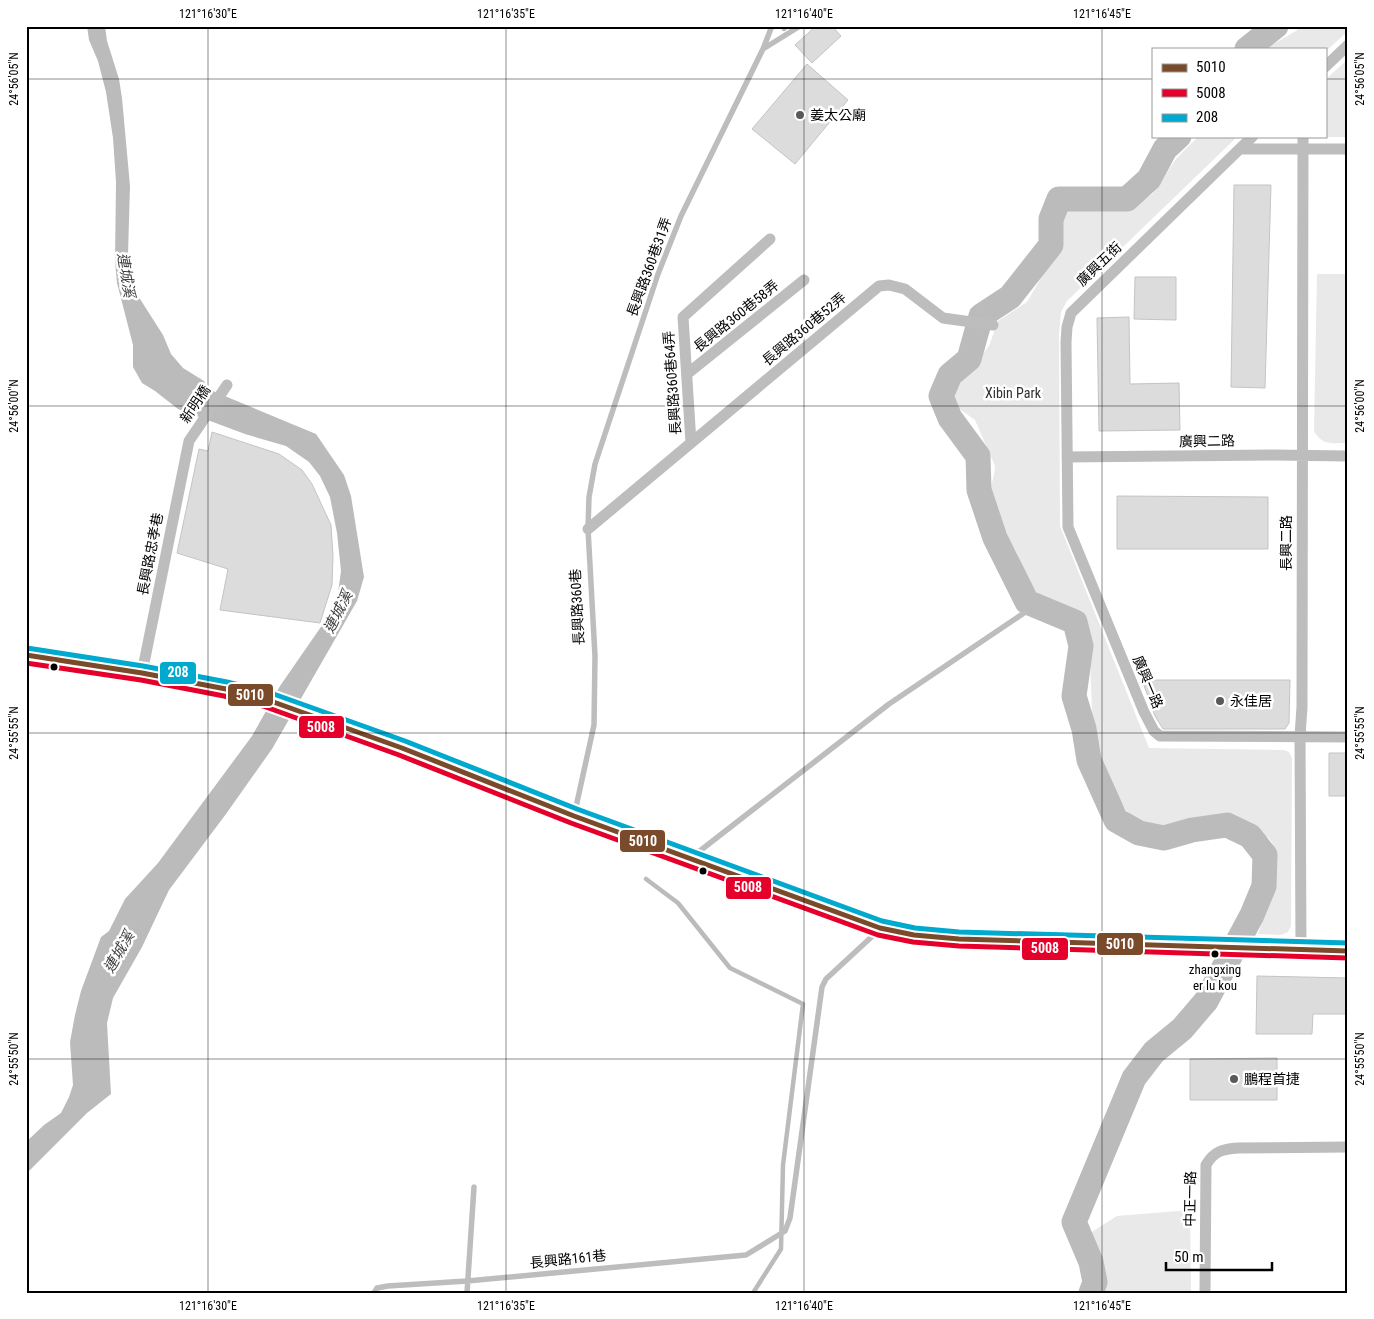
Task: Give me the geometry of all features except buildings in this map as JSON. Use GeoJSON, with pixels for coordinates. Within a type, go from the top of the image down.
{"type":"FeatureCollection","features":[{"type":"Feature","properties":{"kind":"main road"},"geometry":{"type":"LineString","coordinates":[[26,655],[142,673],[226,689],[284,705],[402,748],[574,816],[880,928],[914,935],[959,939],[1348,951]]}},
{"type":"Feature","properties":{"kind":"street"},"geometry":{"type":"LineString","coordinates":[[1326,66],[1348,45]]}},
{"type":"Feature","properties":{"kind":"street","name":"廣興五街"},"geometry":{"type":"LineString","coordinates":[[1067,458],[1066,342],[1067,327],[1071,313],[1251,138]]}},
{"type":"Feature","properties":{"kind":"street","name":"長興二路"},"geometry":{"type":"LineString","coordinates":[[1301,949],[1302,138]]}},
{"type":"Feature","properties":{"kind":"street"},"geometry":{"type":"LineString","coordinates":[[1240,149],[1348,149]]}},
{"type":"Feature","properties":{"kind":"street","name":"長興路360巷64弄"},"geometry":{"type":"LineString","coordinates":[[692,443],[683,317],[770,239]]}},
{"type":"Feature","properties":{"kind":"street","name":"長興路360巷58弄"},"geometry":{"type":"LineString","coordinates":[[687,374],[804,280]]}},
{"type":"Feature","properties":{"kind":"street","name":"長興路360巷52弄"},"geometry":{"type":"LineString","coordinates":[[692,443],[879,286],[889,285],[905,289],[943,318],[993,325]]}},
{"type":"Feature","properties":{"kind":"street","name":"新明橋"},"geometry":{"type":"LineString","coordinates":[[188,440],[227,385]]}},
{"type":"Feature","properties":{"kind":"street","name":"長興路忠孝巷"},"geometry":{"type":"LineString","coordinates":[[142,673],[188,440]]}},
{"type":"Feature","properties":{"kind":"street"},"geometry":{"type":"LineString","coordinates":[[588,530],[692,443]]}},
{"type":"Feature","properties":{"kind":"street","name":"廣興二路"},"geometry":{"type":"LineString","coordinates":[[1067,458],[1348,456]]}},
{"type":"Feature","properties":{"kind":"street","name":"廣興一路"},"geometry":{"type":"LineString","coordinates":[[1067,458],[1068,527],[1144,712],[1154,731],[1160,736],[1176,737],[1348,737]]}},
{"type":"Feature","properties":{"kind":"street","name":"中正一路"},"geometry":{"type":"LineString","coordinates":[[1205,1293],[1205,1180],[1206,1165],[1211,1155],[1222,1149],[1238,1148],[1348,1147]]}},
{"type":"Feature","properties":{"kind":"lane","name":"長興路360巷31弄"},"geometry":{"type":"LineString","coordinates":[[588,530],[588,496],[595,464],[658,274],[681,216],[763,49],[772,26]]}},
{"type":"Feature","properties":{"kind":"lane"},"geometry":{"type":"LineString","coordinates":[[763,49],[800,26]]}},
{"type":"Feature","properties":{"kind":"lane","name":"長興路360巷"},"geometry":{"type":"LineString","coordinates":[[574,816],[594,725],[595,656],[588,530]]}},
{"type":"Feature","properties":{"kind":"lane"},"geometry":{"type":"LineString","coordinates":[[690,858],[889,704],[1024,614]]}},
{"type":"Feature","properties":{"kind":"lane","name":"長興路161巷"},"geometry":{"type":"LineString","coordinates":[[374,1293],[377,1288],[388,1286],[467,1281],[746,1255],[785,1231],[790,1218],[822,987],[826,979],[880,928]]}},
{"type":"Feature","properties":{"kind":"lane"},"geometry":{"type":"LineString","coordinates":[[467,1293],[474,1187]]}},
{"type":"Feature","properties":{"kind":"green space"},"geometry":{"type":"Polygon","coordinates":[[[1300,26],[1348,26],[1348,31],[1326,51],[1326,48],[1267,48],[1296,31],[1300,26]]]}},
{"type":"Feature","properties":{"kind":"green space"},"geometry":{"type":"Polygon","coordinates":[[[1348,59],[1348,137],[1326,137],[1326,79],[1348,59]]]}},
{"type":"Feature","properties":{"kind":"green space","name":"Xibin Park"},"geometry":{"type":"Polygon","coordinates":[[[1197,138],[1236,138],[1067,301],[1061,312],[1059,334],[1060,526],[1149,748],[1284,750],[1289,752],[1292,758],[1291,926],[1288,932],[1281,935],[1258,934],[1274,884],[1273,844],[1269,838],[1243,824],[1223,817],[1198,820],[1175,831],[1157,831],[1144,828],[1126,810],[1106,774],[1093,734],[1089,638],[1086,625],[1073,613],[1050,607],[1030,586],[1016,551],[988,506],[988,496],[994,477],[995,466],[975,420],[951,401],[953,392],[989,346],[998,321],[1027,302],[1055,254],[1059,236],[1058,213],[1060,209],[1081,205],[1116,206],[1137,203],[1152,194],[1177,158],[1197,138]]]}},
{"type":"Feature","properties":{"kind":"green space"},"geometry":{"type":"Polygon","coordinates":[[[1317,274],[1348,274],[1348,443],[1328,443],[1317,436],[1314,431],[1317,274]]]}},
{"type":"Feature","properties":{"kind":"green space"},"geometry":{"type":"Polygon","coordinates":[[[1190,1210],[1191,1293],[1103,1293],[1104,1280],[1090,1233],[1117,1216],[1190,1210]]]}},
{"type":"Feature","properties":{"kind":"water","name":"連城溪"},"geometry":{"type":"Polygon","coordinates":[[[87,26],[105,26],[107,41],[119,79],[130,186],[128,254],[133,288],[163,335],[171,354],[183,368],[204,381],[208,389],[316,434],[344,475],[351,496],[364,577],[357,601],[272,749],[169,890],[142,947],[113,998],[107,1023],[111,1094],[87,1113],[26,1174],[26,1142],[44,1125],[61,1113],[73,1085],[70,1042],[75,1015],[81,991],[101,937],[109,931],[125,899],[158,863],[252,736],[280,686],[325,621],[338,593],[341,571],[337,533],[330,497],[320,476],[309,462],[286,446],[245,434],[178,409],[142,383],[133,367],[133,345],[117,283],[115,261],[116,182],[113,138],[106,92],[98,61],[89,40],[87,26]]]}},
{"type":"Feature","properties":{"kind":"waterway"},"geometry":{"type":"LineString","coordinates":[[784,29],[787,26]]}},
{"type":"Feature","properties":{"kind":"waterway"},"geometry":{"type":"LineString","coordinates":[[1248,48],[1276,26]]}},
{"type":"Feature","properties":{"kind":"waterway"},"geometry":{"type":"LineString","coordinates":[[1091,1293],[1095,1282],[1091,1262],[1074,1222],[1134,1078],[1154,1052],[1182,1029],[1206,1001],[1252,915],[1264,886],[1265,855],[1250,836],[1227,825],[1192,830],[1164,838],[1139,833],[1116,820],[1089,760],[1084,729],[1074,696],[1081,646],[1075,622],[1027,602],[995,538],[979,490],[978,456],[950,418],[941,396],[950,375],[969,359],[981,316],[1010,297],[1051,245],[1051,219],[1059,199],[1127,199],[1149,179],[1165,149],[1177,138]]}},
{"type":"Feature","properties":{"kind":"waterway"},"geometry":{"type":"LineString","coordinates":[[646,879],[678,903],[730,968],[803,1004],[783,1165],[781,1249],[753,1293]]}},
{"type":"Feature","properties":{"kind":"transit line","name":"208"},"geometry":{"type":"LineString","coordinates":[[27,648],[143,666],[268,692],[405,741],[577,809],[882,921],[915,928],[959,932],[1348,943]]}},
{"type":"Feature","properties":{"kind":"transit line","name":"5010"},"geometry":{"type":"LineString","coordinates":[[26,655],[142,673],[226,689],[265,699],[402,748],[574,816],[880,928],[914,935],[959,939],[1348,951]]}},
{"type":"Feature","properties":{"kind":"transit line","name":"5008"},"geometry":{"type":"LineString","coordinates":[[26,663],[141,680],[224,696],[263,706],[399,755],[571,823],[878,935],[913,942],[959,946],[1348,958]]}},
{"type":"Feature","properties":{"kind":"place","name":"姜太公廟"},"geometry":{"type":"Point","coordinates":[800,115]}},
{"type":"Feature","properties":{"kind":"place","name":"永佳居"},"geometry":{"type":"Point","coordinates":[1220,701]}},
{"type":"Feature","properties":{"kind":"place","name":"zhangxing er lu kou"},"geometry":{"type":"Point","coordinates":[1215,954]}},
{"type":"Feature","properties":{"kind":"place","name":"鵬程首捷"},"geometry":{"type":"Point","coordinates":[1234,1079]}}]}
